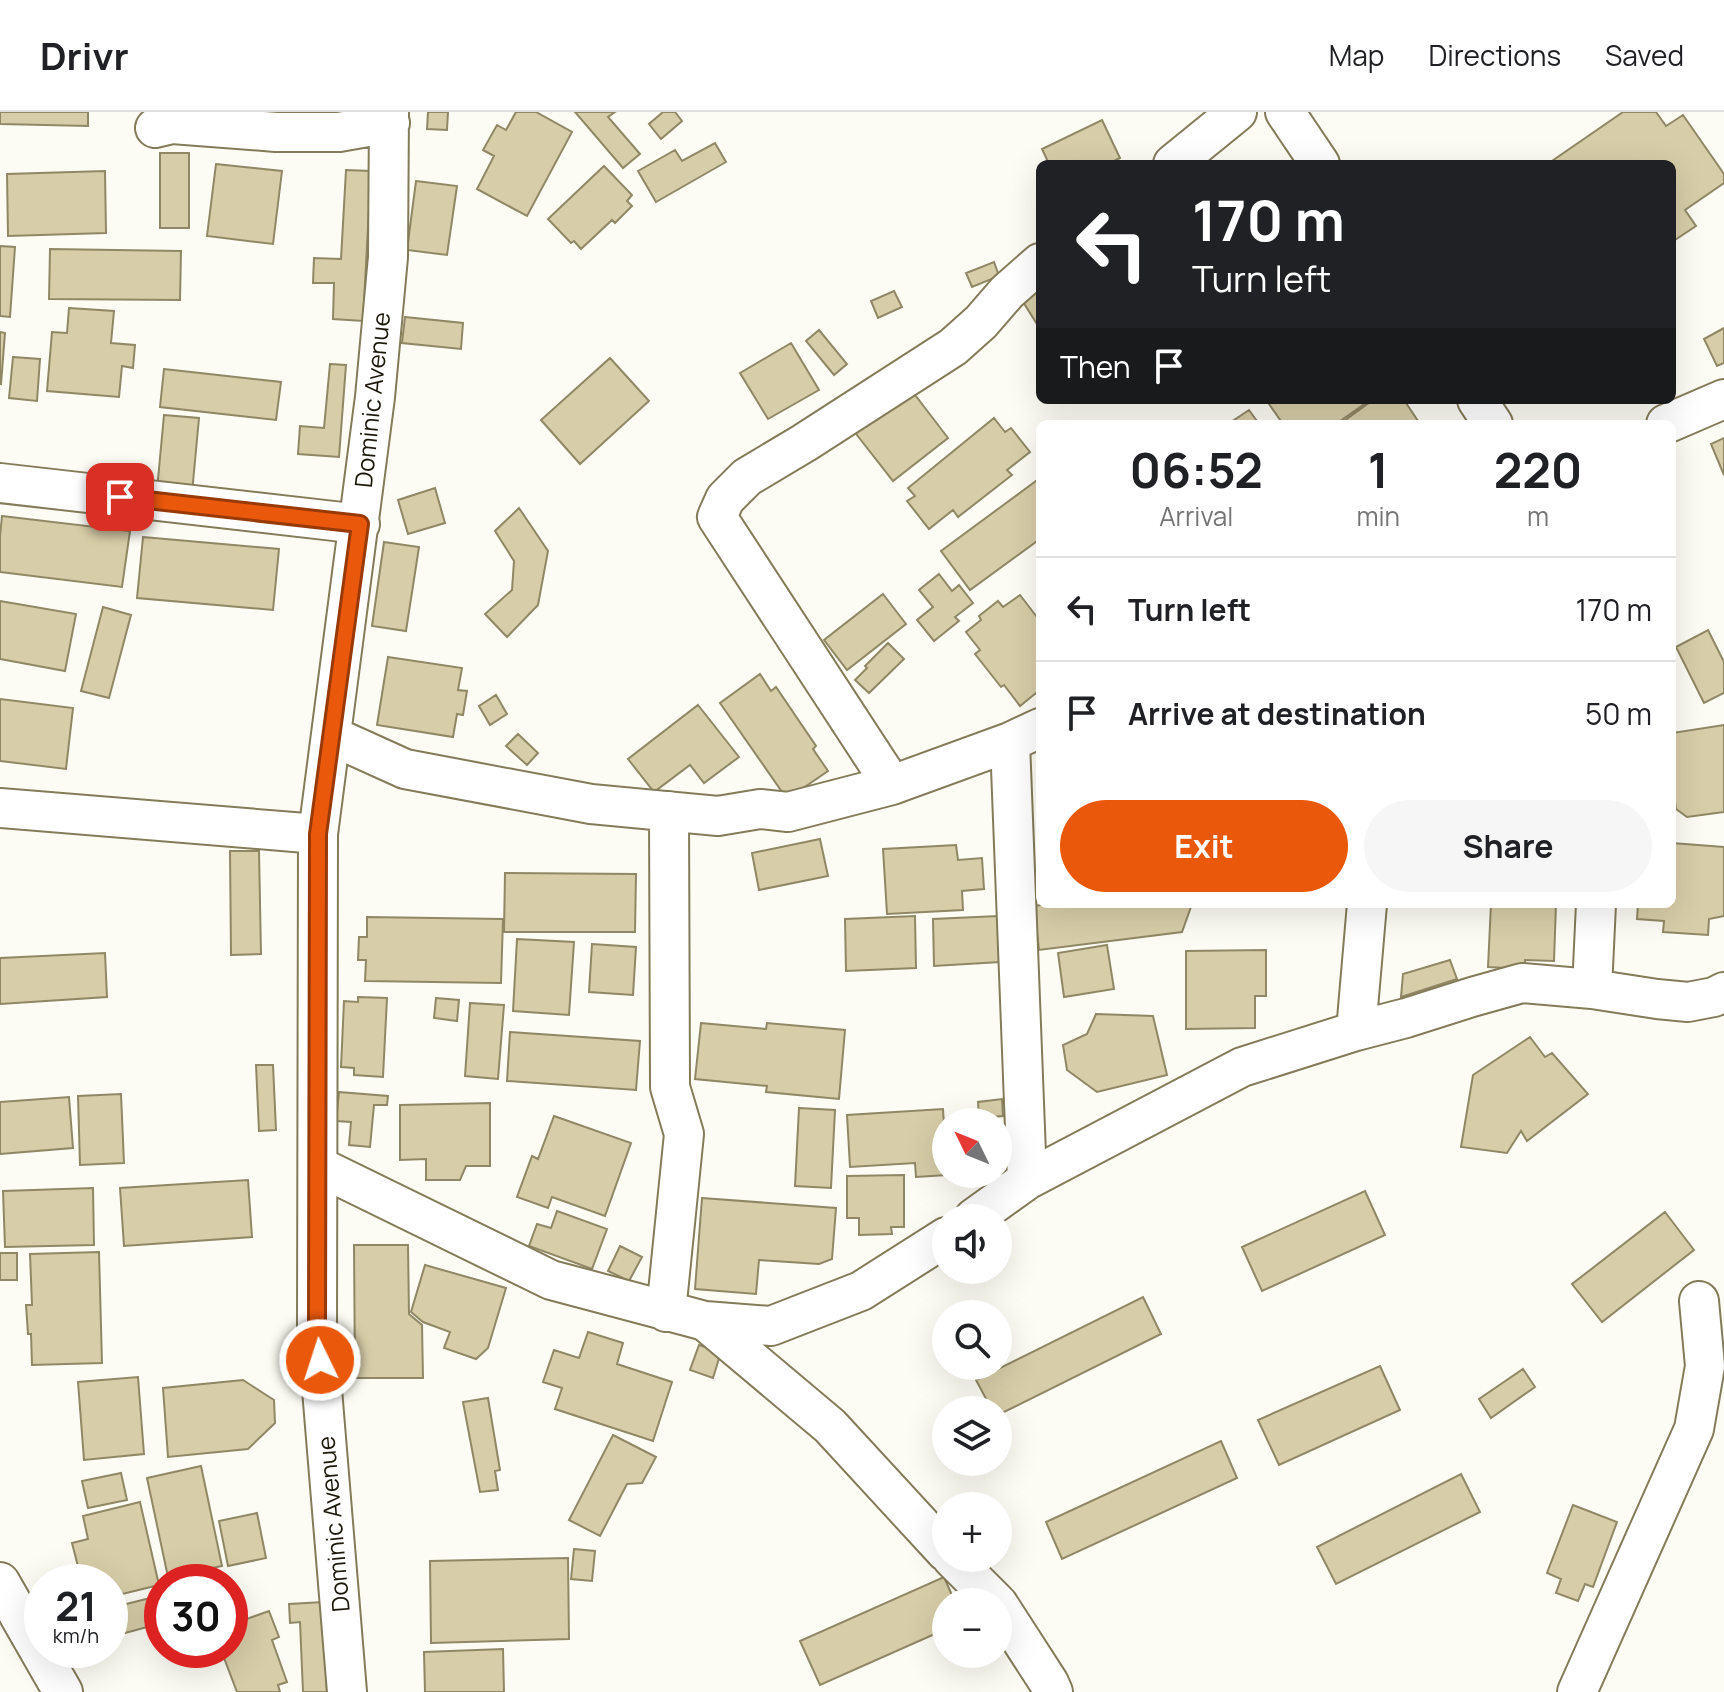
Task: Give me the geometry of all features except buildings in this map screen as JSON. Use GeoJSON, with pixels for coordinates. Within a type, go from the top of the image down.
{"type":"FeatureCollection","features":[{"type":"Feature","properties":{"kind":"street"},"geometry":{"type":"LineString","coordinates":[[1178,160],[1237,112]]}},
{"type":"Feature","properties":{"kind":"street"},"geometry":{"type":"LineString","coordinates":[[1285,112],[1317,160]]}},
{"type":"Feature","properties":{"kind":"street"},"geometry":{"type":"LineString","coordinates":[[155,128],[172,124],[276,132],[339,132],[389,118]]}},
{"type":"Feature","properties":{"kind":"street","name":"Dominic Avenue"},"geometry":{"type":"LineString","coordinates":[[347,1692],[317,1329],[318,834],[375,397],[388,257],[389,118]]}},
{"type":"Feature","properties":{"kind":"street"},"geometry":{"type":"LineString","coordinates":[[892,785],[717,517],[725,499],[747,477],[953,347],[1036,267]]}},
{"type":"Feature","properties":{"kind":"street"},"geometry":{"type":"LineString","coordinates":[[1675,420],[1724,399]]}},
{"type":"Feature","properties":{"kind":"street"},"geometry":{"type":"LineString","coordinates":[[0,483],[360,524]]}},
{"type":"Feature","properties":{"kind":"street"},"geometry":{"type":"LineString","coordinates":[[332,736],[405,769],[591,804],[718,816],[760,809],[788,812],[892,785],[1025,735],[1027,1180]]}},
{"type":"Feature","properties":{"kind":"street"},"geometry":{"type":"LineString","coordinates":[[0,808],[318,834]]}},
{"type":"Feature","properties":{"kind":"street"},"geometry":{"type":"LineString","coordinates":[[666,1312],[684,1134],[670,1087],[669,811]]}},
{"type":"Feature","properties":{"kind":"street"},"geometry":{"type":"LineString","coordinates":[[1356,1031],[1367,908]]}},
{"type":"Feature","properties":{"kind":"street"},"geometry":{"type":"LineString","coordinates":[[1592,989],[1596,908]]}},
{"type":"Feature","properties":{"kind":"street"},"geometry":{"type":"LineString","coordinates":[[994,1204],[1027,1180],[1242,1067],[1472,997],[1522,983],[1688,1002],[1724,992]]}},
{"type":"Feature","properties":{"kind":"street"},"geometry":{"type":"LineString","coordinates":[[318,1166],[551,1280],[705,1321],[771,1326],[861,1291],[932,1246]]}},
{"type":"Feature","properties":{"kind":"street"},"geometry":{"type":"LineString","coordinates":[[1577,1692],[1694,1429],[1705,1366],[1699,1301]]}},
{"type":"Feature","properties":{"kind":"street"},"geometry":{"type":"LineString","coordinates":[[705,1321],[830,1426],[932,1537]]}},
{"type":"Feature","properties":{"kind":"street"},"geometry":{"type":"LineString","coordinates":[[966,1572],[982,1588]]}},
{"type":"Feature","properties":{"kind":"street"},"geometry":{"type":"LineString","coordinates":[[0,1582],[63,1692]]}},
{"type":"Feature","properties":{"kind":"street"},"geometry":{"type":"LineString","coordinates":[[1012,1626],[1053,1692]]}},
{"type":"Feature","properties":{"kind":"route"},"geometry":{"type":"LineString","coordinates":[[120,497],[360,524],[318,834],[317,1329],[320,1360]]}}]}
